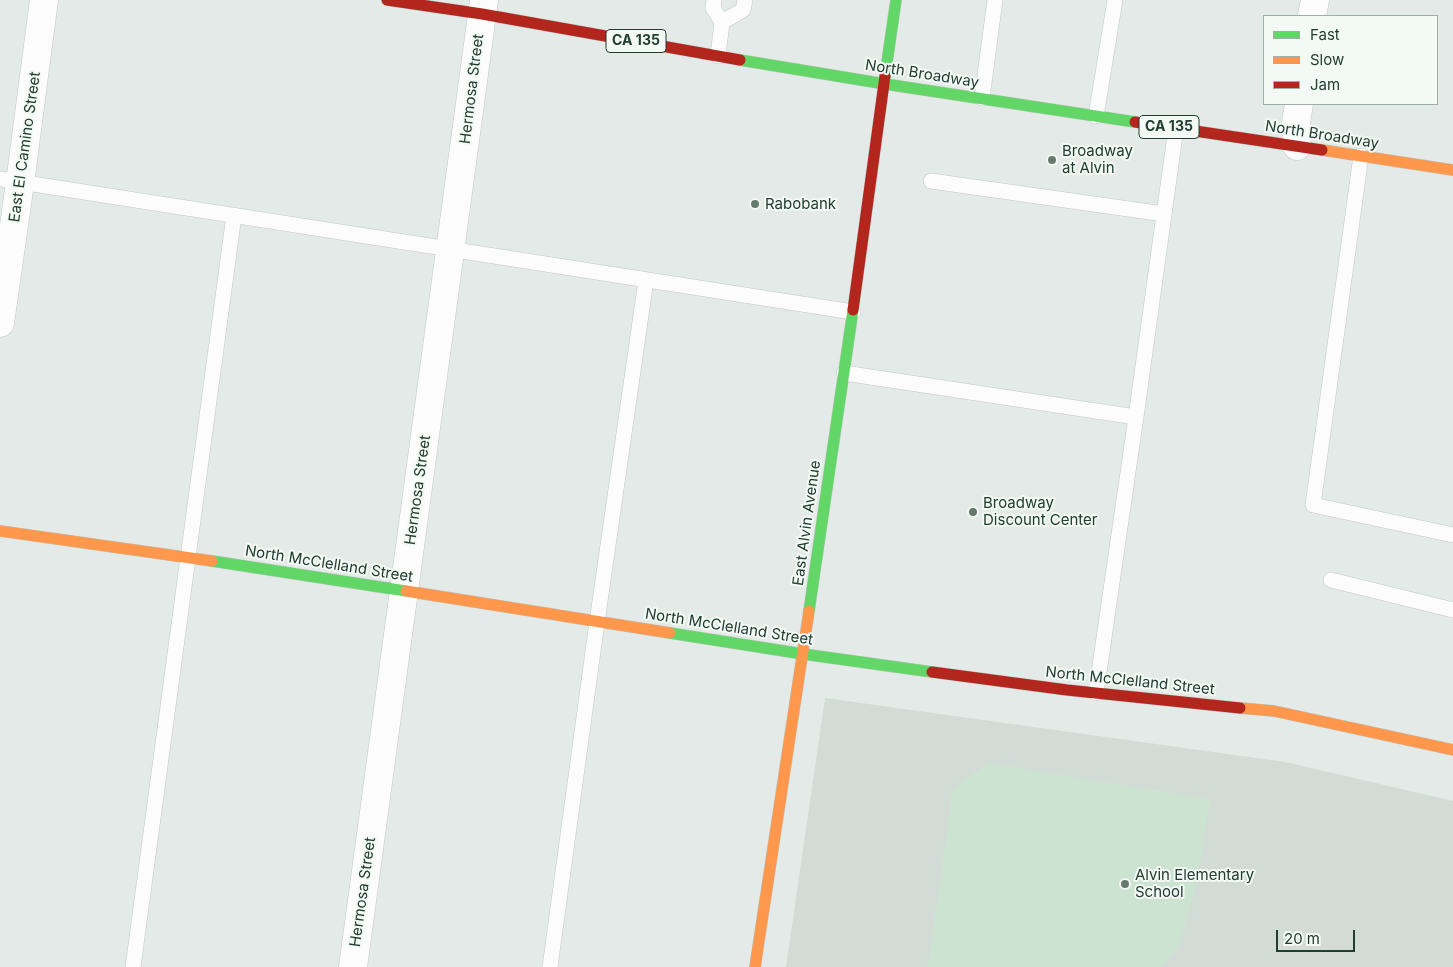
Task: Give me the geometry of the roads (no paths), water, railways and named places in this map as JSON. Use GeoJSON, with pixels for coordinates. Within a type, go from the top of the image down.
{"type":"FeatureCollection","features":[{"type":"Feature","properties":{"kind":"street","name":"East El Camino Street"},"geometry":{"type":"LineString","coordinates":[[0,322],[10,181],[44,0]]}},
{"type":"Feature","properties":{"kind":"street","name":"North Broadway"},"geometry":{"type":"LineString","coordinates":[[387,0],[483,7],[718,56],[885,84],[1453,170]]}},
{"type":"Feature","properties":{"kind":"street","name":"East Alvin Avenue"},"geometry":{"type":"LineString","coordinates":[[755,967],[853,312],[896,0]]}},
{"type":"Feature","properties":{"kind":"street"},"geometry":{"type":"LineString","coordinates":[[1312,15],[1315,0]]}},
{"type":"Feature","properties":{"kind":"street","name":"Hermosa Street"},"geometry":{"type":"LineString","coordinates":[[353,967],[483,7]]}},
{"type":"Feature","properties":{"kind":"street"},"geometry":{"type":"LineString","coordinates":[[1297,146],[1296,122],[1298,105]]}},
{"type":"Feature","properties":{"kind":"street","name":"North McClelland Street"},"geometry":{"type":"LineString","coordinates":[[0,531],[188,557],[803,654],[1096,693],[1274,711],[1453,750]]}},
{"type":"Feature","properties":{"kind":"lane"},"geometry":{"type":"LineString","coordinates":[[714,0],[712,8],[722,22],[718,56]]}},
{"type":"Feature","properties":{"kind":"lane"},"geometry":{"type":"LineString","coordinates":[[722,22],[743,10],[745,0]]}},
{"type":"Feature","properties":{"kind":"lane"},"geometry":{"type":"LineString","coordinates":[[982,98],[995,0]]}},
{"type":"Feature","properties":{"kind":"lane"},"geometry":{"type":"LineString","coordinates":[[1096,116],[1115,0]]}},
{"type":"Feature","properties":{"kind":"lane"},"geometry":{"type":"LineString","coordinates":[[1096,693],[1176,128]]}},
{"type":"Feature","properties":{"kind":"lane"},"geometry":{"type":"LineString","coordinates":[[1361,156],[1313,505],[1453,535]]}},
{"type":"Feature","properties":{"kind":"lane"},"geometry":{"type":"LineString","coordinates":[[10,181],[853,312]]}},
{"type":"Feature","properties":{"kind":"lane"},"geometry":{"type":"LineString","coordinates":[[931,181],[1164,214]]}},
{"type":"Feature","properties":{"kind":"lane"},"geometry":{"type":"LineString","coordinates":[[133,967],[234,215]]}},
{"type":"Feature","properties":{"kind":"lane"},"geometry":{"type":"LineString","coordinates":[[550,967],[646,280]]}},
{"type":"Feature","properties":{"kind":"lane"},"geometry":{"type":"LineString","coordinates":[[844,373],[1136,417]]}},
{"type":"Feature","properties":{"kind":"lane"},"geometry":{"type":"LineString","coordinates":[[1331,580],[1453,610]]}},
{"type":"Feature","properties":{"kind":"place","name":"Broadway at Alvin"},"geometry":{"type":"Point","coordinates":[1052,160]}},
{"type":"Feature","properties":{"kind":"place","name":"Rabobank"},"geometry":{"type":"Point","coordinates":[755,204]}},
{"type":"Feature","properties":{"kind":"place","name":"Broadway Discount Center"},"geometry":{"type":"Point","coordinates":[973,512]}},
{"type":"Feature","properties":{"kind":"place","name":"Alvin Elementary School"},"geometry":{"type":"Point","coordinates":[1125,884]}}]}
